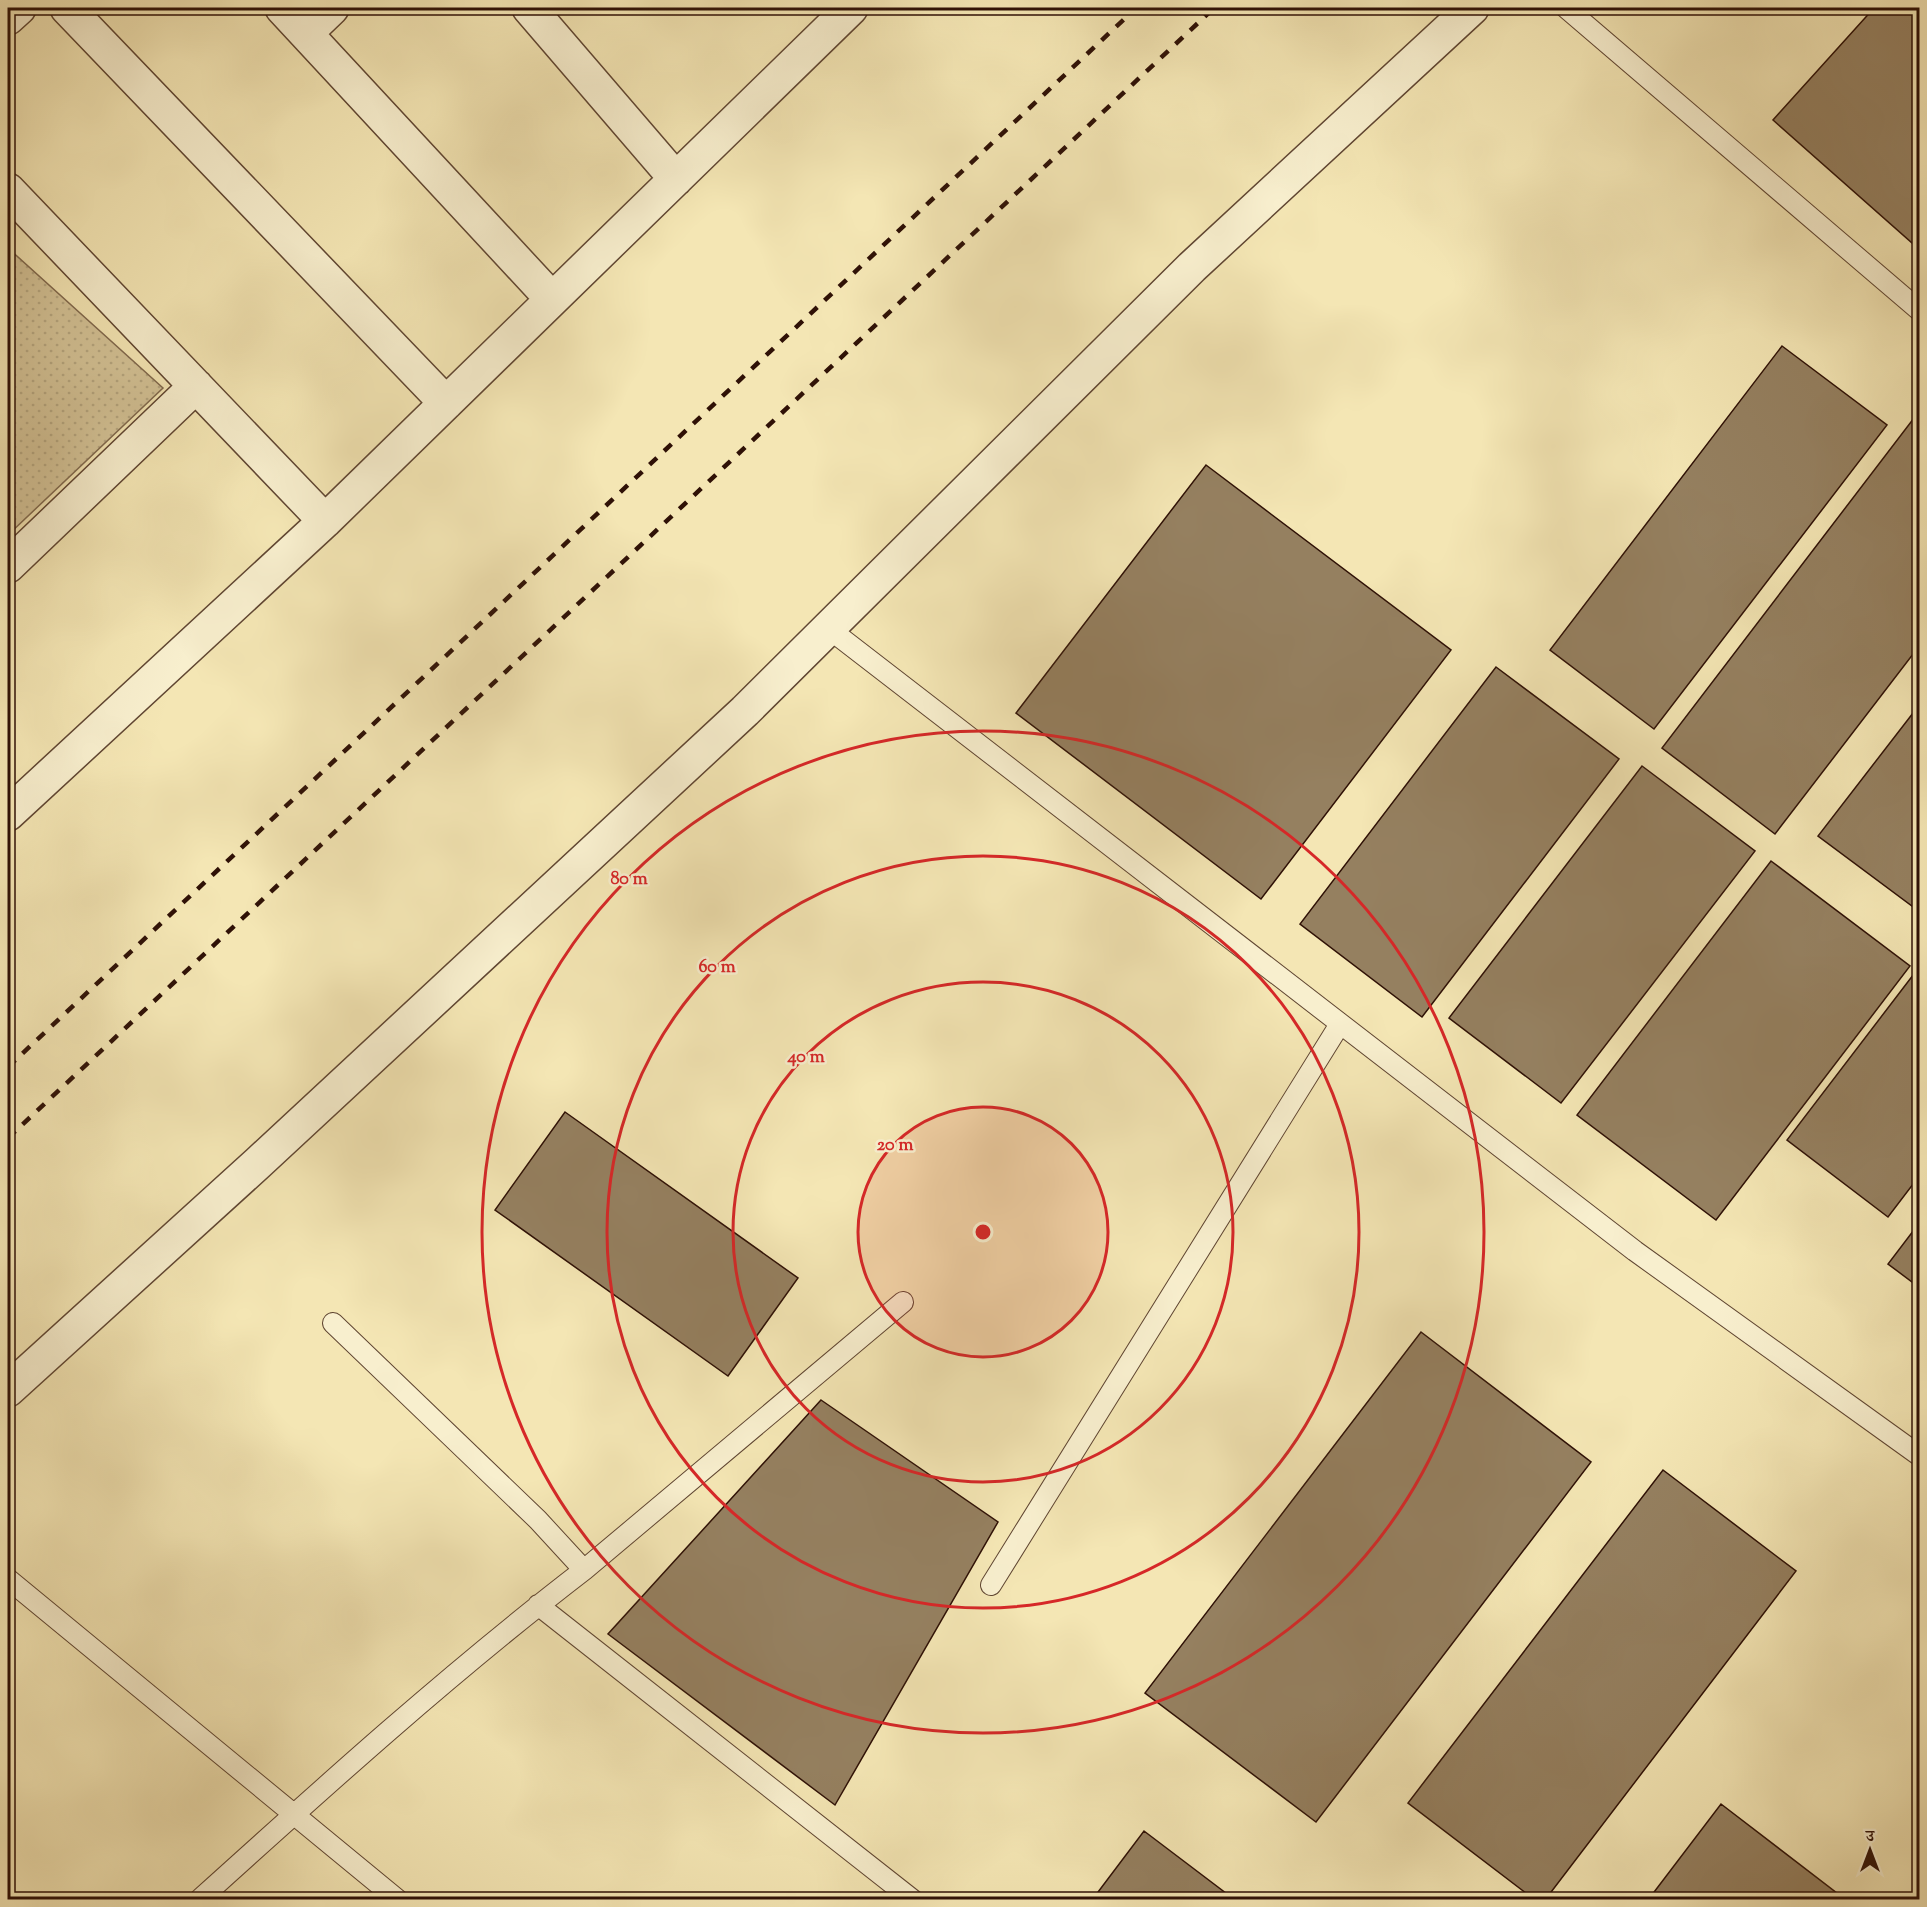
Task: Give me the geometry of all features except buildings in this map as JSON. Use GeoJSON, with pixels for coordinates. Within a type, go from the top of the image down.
{"type":"FeatureCollection","features":[{"type":"Feature","properties":{"kind":"street"},"geometry":{"type":"LineString","coordinates":[[8,18],[19,8]]}},
{"type":"Feature","properties":{"kind":"street"},"geometry":{"type":"LineString","coordinates":[[67,8],[446,403]]}},
{"type":"Feature","properties":{"kind":"street"},"geometry":{"type":"LineString","coordinates":[[282,8],[552,299]]}},
{"type":"Feature","properties":{"kind":"street"},"geometry":{"type":"LineString","coordinates":[[306,33],[332,8]]}},
{"type":"Feature","properties":{"kind":"street"},"geometry":{"type":"LineString","coordinates":[[530,8],[676,179]]}},
{"type":"Feature","properties":{"kind":"street"},"geometry":{"type":"LineString","coordinates":[[8,1390],[745,711],[1192,267],[1472,8]]}},
{"type":"Feature","properties":{"kind":"street"},"geometry":{"type":"LineString","coordinates":[[8,814],[325,521],[676,179],[837,12]]}},
{"type":"Feature","properties":{"kind":"street"},"geometry":{"type":"LineString","coordinates":[[8,190],[325,521]]}},
{"type":"Feature","properties":{"kind":"street"},"geometry":{"type":"LineString","coordinates":[[8,566],[196,386]]}},
{"type":"Feature","properties":{"kind":"lane"},"geometry":{"type":"LineString","coordinates":[[1566,8],[1920,311]]}},
{"type":"Feature","properties":{"kind":"lane"},"geometry":{"type":"LineString","coordinates":[[828,628],[1635,1251],[1920,1456]]}},
{"type":"Feature","properties":{"kind":"lane"},"geometry":{"type":"LineString","coordinates":[[992,1585],[1340,1024]]}},
{"type":"Feature","properties":{"kind":"lane"},"geometry":{"type":"LineString","coordinates":[[199,1899],[294,1814],[538,1605],[584,1570],[903,1302]]}},
{"type":"Feature","properties":{"kind":"lane"},"geometry":{"type":"LineString","coordinates":[[333,1323],[538,1520],[584,1570]]}},
{"type":"Feature","properties":{"kind":"lane"},"geometry":{"type":"LineString","coordinates":[[8,1579],[398,1899]]}},
{"type":"Feature","properties":{"kind":"lane"},"geometry":{"type":"LineString","coordinates":[[538,1605],[913,1899]]}},
{"type":"Feature","properties":{"kind":"shaded area"},"geometry":{"type":"Polygon","coordinates":[[[8,248],[163,388],[8,535],[8,248]]]}},
{"type":"Feature","properties":{"kind":"railway"},"geometry":{"type":"LineString","coordinates":[[8,1067],[1136,8]]}},
{"type":"Feature","properties":{"kind":"railway"},"geometry":{"type":"LineString","coordinates":[[8,1138],[1214,8]]}}]}
